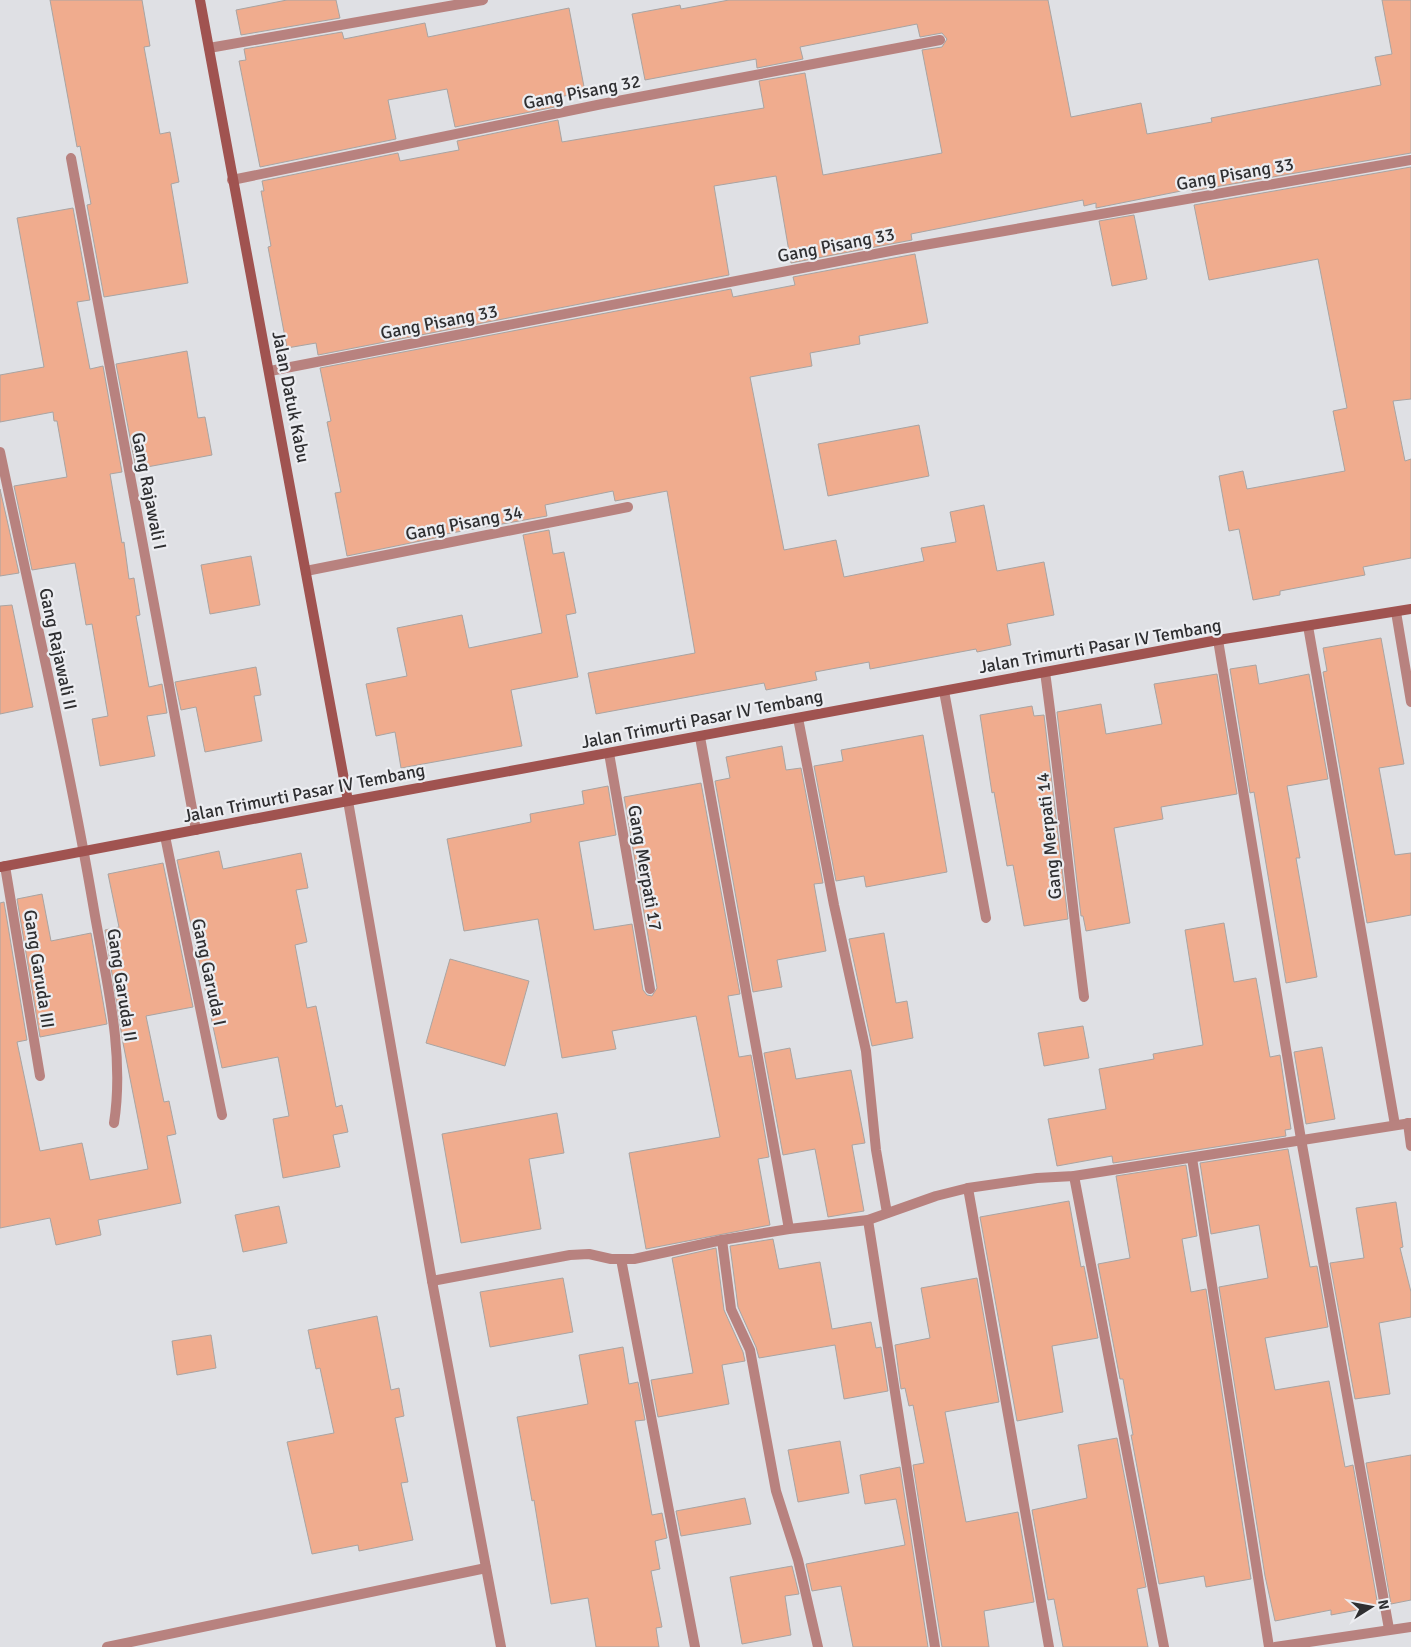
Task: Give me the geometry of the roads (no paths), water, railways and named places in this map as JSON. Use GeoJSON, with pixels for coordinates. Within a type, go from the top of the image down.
{"type":"FeatureCollection","features":[{"type":"Feature","properties":{"kind":"street","name":"Jalan Datuk Kabu"},"geometry":{"type":"LineString","coordinates":[[200,0],[348,801]]}},
{"type":"Feature","properties":{"kind":"street"},"geometry":{"type":"LineString","coordinates":[[209,48],[483,0]]}},
{"type":"Feature","properties":{"kind":"street","name":"Gang Pisang 32"},"geometry":{"type":"LineString","coordinates":[[232,180],[602,104],[940,40]]}},
{"type":"Feature","properties":{"kind":"street","name":"Gang Rajawali I"},"geometry":{"type":"LineString","coordinates":[[71,158],[196,830]]}},
{"type":"Feature","properties":{"kind":"street","name":"Gang Pisang 33"},"geometry":{"type":"LineString","coordinates":[[270,371],[901,249],[1411,160]]}},
{"type":"Feature","properties":{"kind":"street","name":"Gang Rajawali II"},"geometry":{"type":"LineString","coordinates":[[0,452],[84,852]]}},
{"type":"Feature","properties":{"kind":"street","name":"Gang Pisang 34"},"geometry":{"type":"LineString","coordinates":[[306,571],[628,507]]}},
{"type":"Feature","properties":{"kind":"street","name":"Jalan Trimurti Pasar IV Tembang"},"geometry":{"type":"LineString","coordinates":[[3,867],[348,801],[1218,640],[1411,609]]}},
{"type":"Feature","properties":{"kind":"street"},"geometry":{"type":"LineString","coordinates":[[1396,612],[1411,702]]}},
{"type":"Feature","properties":{"kind":"street"},"geometry":{"type":"LineString","coordinates":[[1308,626],[1395,1125]]}},
{"type":"Feature","properties":{"kind":"street"},"geometry":{"type":"LineString","coordinates":[[1218,640],[1301,1139],[1389,1629]]}},
{"type":"Feature","properties":{"kind":"street","name":"Gang Merpati 14"},"geometry":{"type":"LineString","coordinates":[[1045,672],[1062,791],[1070,892],[1084,997]]}},
{"type":"Feature","properties":{"kind":"street"},"geometry":{"type":"LineString","coordinates":[[944,691],[986,918]]}},
{"type":"Feature","properties":{"kind":"street"},"geometry":{"type":"LineString","coordinates":[[798,718],[834,905],[866,1051],[876,1150],[887,1214]]}},
{"type":"Feature","properties":{"kind":"street"},"geometry":{"type":"LineString","coordinates":[[700,737],[789,1229]]}},
{"type":"Feature","properties":{"kind":"street","name":"Gang Merpati 17"},"geometry":{"type":"LineString","coordinates":[[609,753],[650,989]]}},
{"type":"Feature","properties":{"kind":"street"},"geometry":{"type":"LineString","coordinates":[[348,801],[432,1281],[501,1647]]}},
{"type":"Feature","properties":{"kind":"street","name":"Gang Garuda I"},"geometry":{"type":"LineString","coordinates":[[165,836],[222,1115]]}},
{"type":"Feature","properties":{"kind":"street","name":"Gang Garuda II"},"geometry":{"type":"LineString","coordinates":[[84,852],[115,1029],[119,1091],[114,1123]]}},
{"type":"Feature","properties":{"kind":"street","name":"Gang Garuda III"},"geometry":{"type":"LineString","coordinates":[[3,867],[40,1076]]}},
{"type":"Feature","properties":{"kind":"street"},"geometry":{"type":"LineString","coordinates":[[432,1281],[570,1255],[589,1254],[634,1259],[722,1240],[789,1229],[868,1220],[936,1196],[968,1188],[1036,1178],[1074,1176],[1410,1123],[1411,1146]]}},
{"type":"Feature","properties":{"kind":"street"},"geometry":{"type":"LineString","coordinates":[[1192,1158],[1269,1647]]}},
{"type":"Feature","properties":{"kind":"street"},"geometry":{"type":"LineString","coordinates":[[1074,1176],[1164,1647]]}},
{"type":"Feature","properties":{"kind":"street"},"geometry":{"type":"LineString","coordinates":[[968,1188],[1049,1647]]}},
{"type":"Feature","properties":{"kind":"street"},"geometry":{"type":"LineString","coordinates":[[868,1220],[934,1647]]}},
{"type":"Feature","properties":{"kind":"street"},"geometry":{"type":"LineString","coordinates":[[722,1240],[731,1309],[750,1350],[776,1491],[798,1560],[818,1647]]}},
{"type":"Feature","properties":{"kind":"street"},"geometry":{"type":"LineString","coordinates":[[621,1259],[695,1647]]}},
{"type":"Feature","properties":{"kind":"street"},"geometry":{"type":"LineString","coordinates":[[107,1647],[486,1568]]}},
{"type":"Feature","properties":{"kind":"street"},"geometry":{"type":"LineString","coordinates":[[1275,1647],[1411,1627]]}}]}
